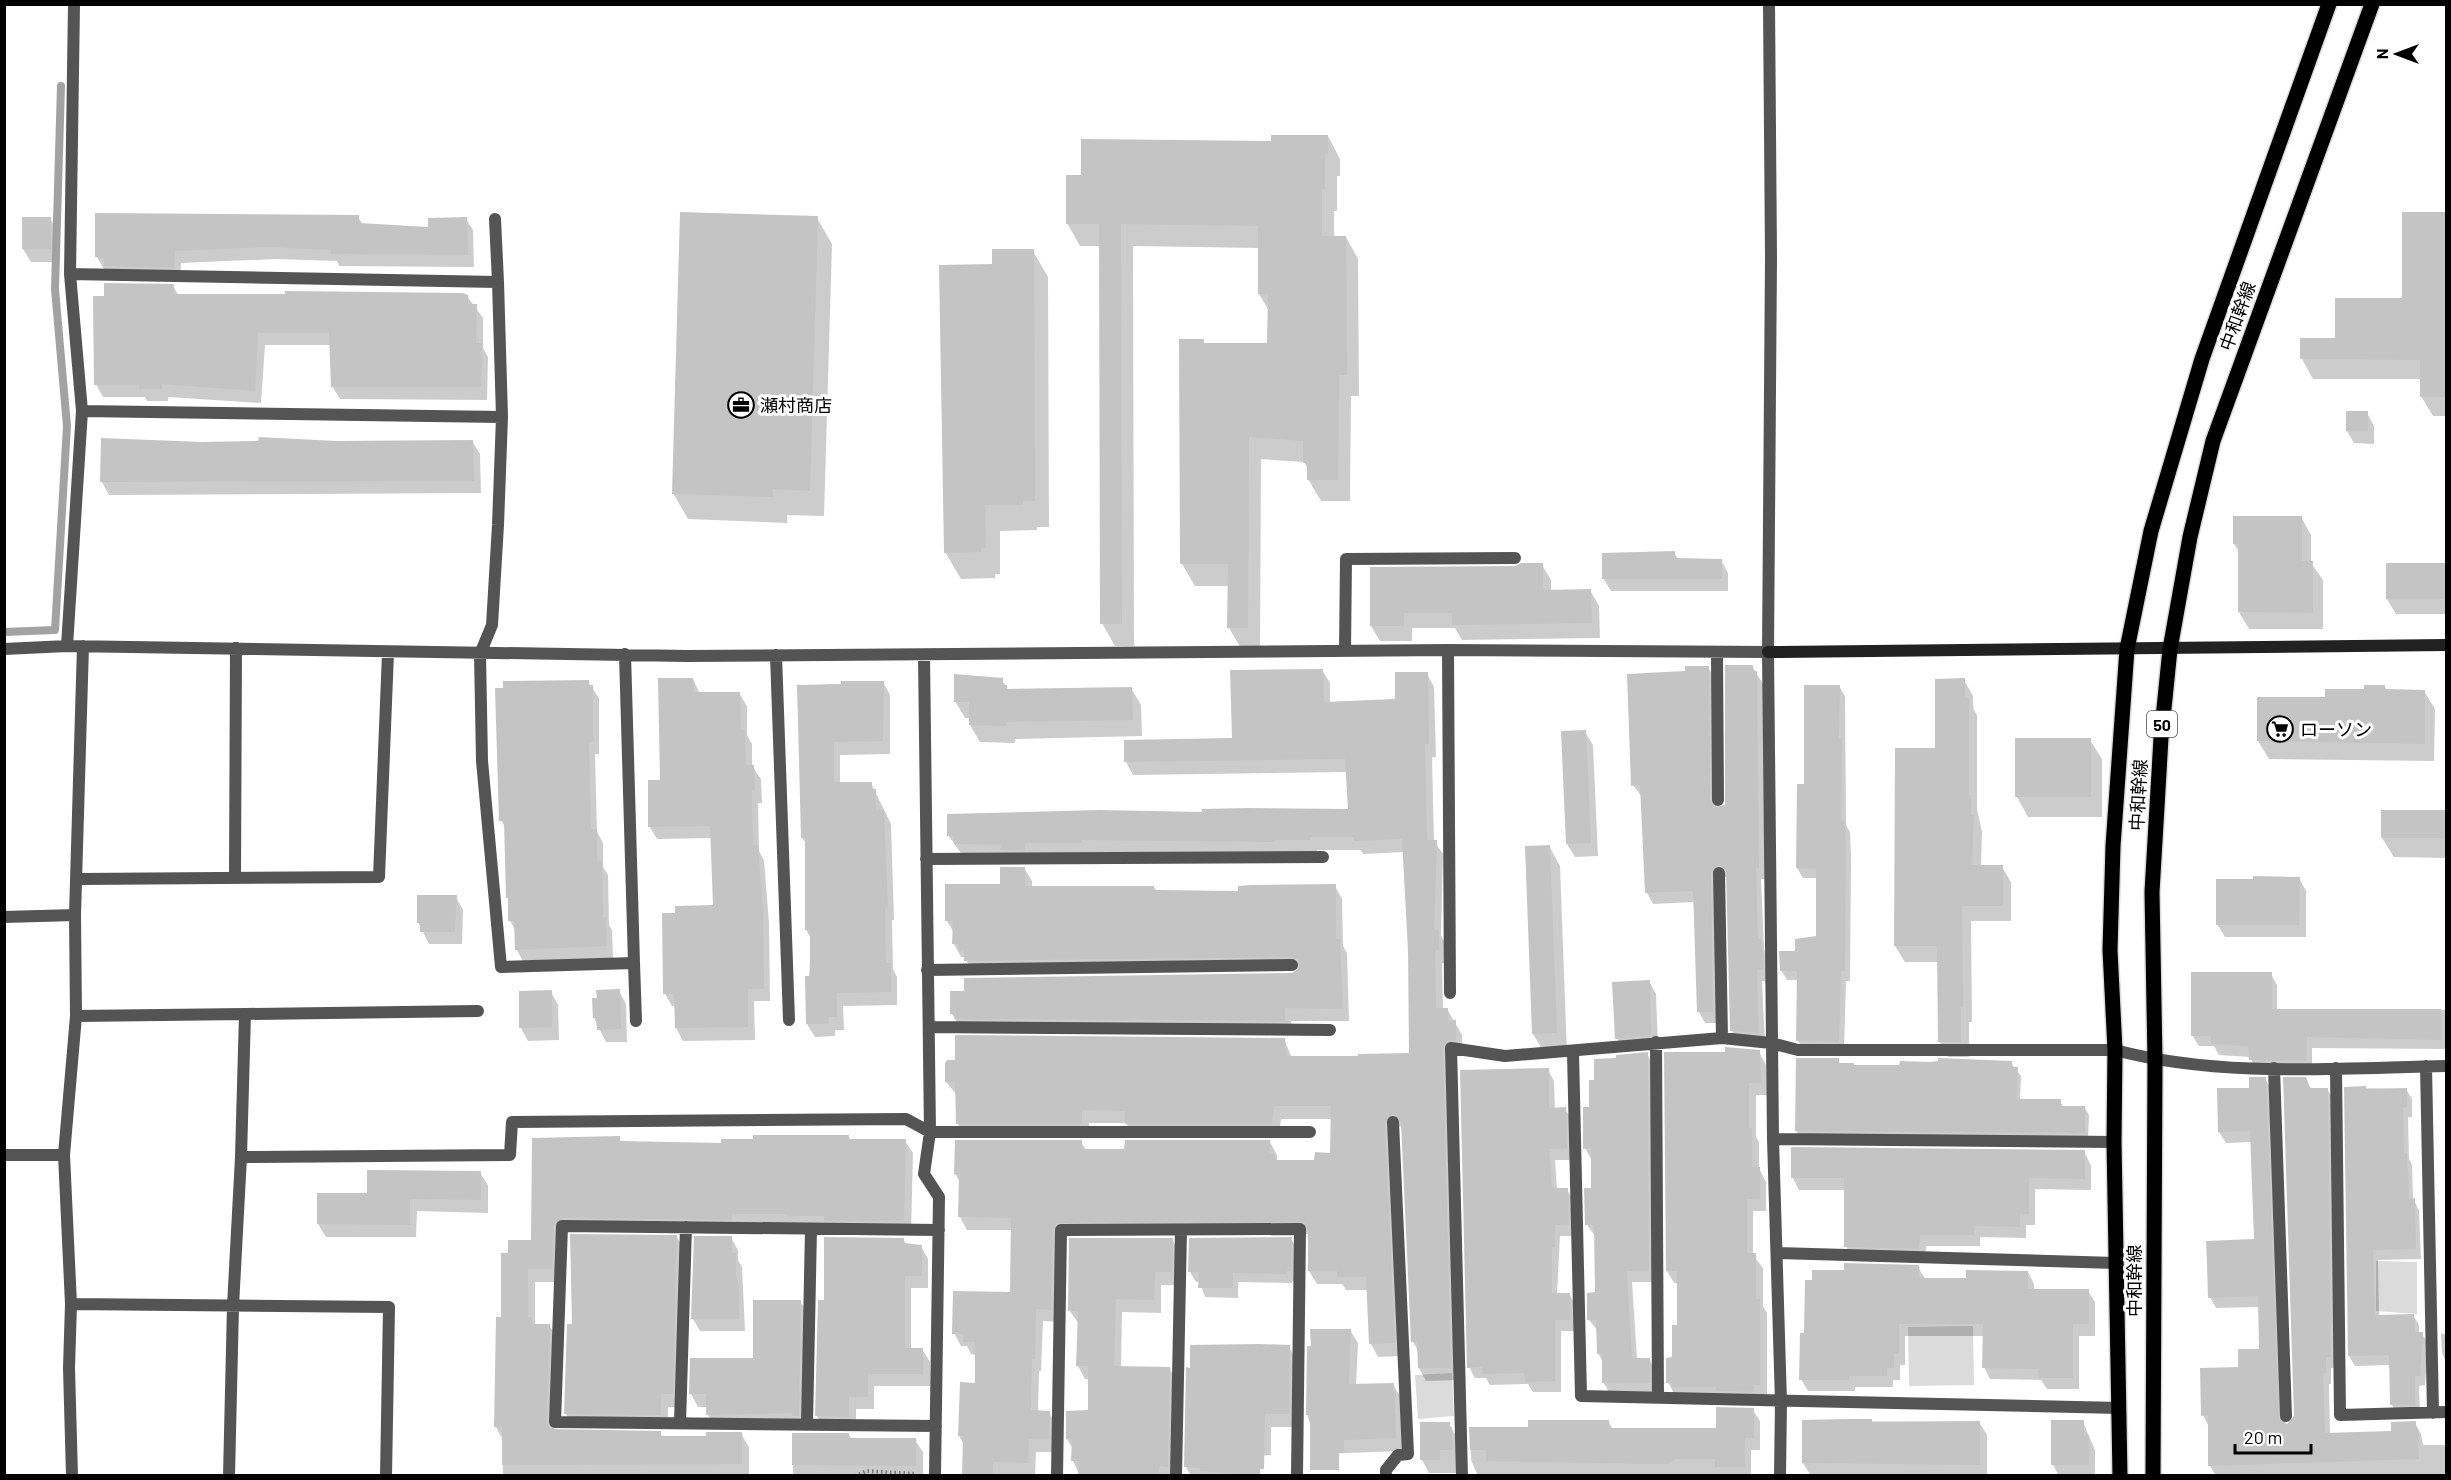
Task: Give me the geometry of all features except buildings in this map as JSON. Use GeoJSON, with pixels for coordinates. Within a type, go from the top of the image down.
{"type":"FeatureCollection","features":[{"type":"Feature","properties":{"kind":"main road","name":"中和幹線"},"geometry":{"type":"LineString","coordinates":[[2120,1476],[2114,1142],[2115,1050],[2110,927],[2113,846],[2127,649],[2151,531],[2202,359],[2329,4]]}},
{"type":"Feature","properties":{"kind":"main road","name":"中和幹線"},"geometry":{"type":"LineString","coordinates":[[2153,1476],[2155,1060],[2152,892],[2161,738],[2170,649],[2190,537],[2213,441],[2372,4]]}},
{"type":"Feature","properties":{"kind":"street"},"geometry":{"type":"LineString","coordinates":[[67,646],[82,411],[70,274],[74,4]]}},
{"type":"Feature","properties":{"kind":"street"},"geometry":{"type":"LineString","coordinates":[[1769,4],[1771,270],[1768,652],[1771,1043],[1781,1402],[1780,1476]]}},
{"type":"Feature","properties":{"kind":"street"},"geometry":{"type":"LineString","coordinates":[[495,219],[502,417],[492,625],[480,654],[482,761],[501,967],[634,963]]}},
{"type":"Feature","properties":{"kind":"street"},"geometry":{"type":"LineString","coordinates":[[70,274],[498,282]]}},
{"type":"Feature","properties":{"kind":"street"},"geometry":{"type":"LineString","coordinates":[[82,411],[502,417]]}},
{"type":"Feature","properties":{"kind":"street"},"geometry":{"type":"LineString","coordinates":[[1345,651],[1346,559],[1515,558]]}},
{"type":"Feature","properties":{"kind":"street"},"geometry":{"type":"LineString","coordinates":[[4,649],[83,646],[480,654],[924,655],[1448,650],[1717,653],[2446,645]]}},
{"type":"Feature","properties":{"kind":"street"},"geometry":{"type":"LineString","coordinates":[[72,1476],[69,1368],[71,1304],[64,1155],[76,1016],[75,915],[78,879],[83,646]]}},
{"type":"Feature","properties":{"kind":"street"},"geometry":{"type":"LineString","coordinates":[[236,648],[236,878]]}},
{"type":"Feature","properties":{"kind":"street"},"geometry":{"type":"LineString","coordinates":[[1448,650],[1450,993]]}},
{"type":"Feature","properties":{"kind":"street"},"geometry":{"type":"LineString","coordinates":[[78,879],[379,877],[388,653]]}},
{"type":"Feature","properties":{"kind":"street"},"geometry":{"type":"LineString","coordinates":[[1717,653],[1718,800]]}},
{"type":"Feature","properties":{"kind":"street"},"geometry":{"type":"LineString","coordinates":[[625,654],[636,1021]]}},
{"type":"Feature","properties":{"kind":"street"},"geometry":{"type":"LineString","coordinates":[[776,655],[789,1020]]}},
{"type":"Feature","properties":{"kind":"street"},"geometry":{"type":"LineString","coordinates":[[924,655],[930,1132],[924,1174],[939,1197],[935,1476]]}},
{"type":"Feature","properties":{"kind":"street"},"geometry":{"type":"LineString","coordinates":[[926,859],[1323,857]]}},
{"type":"Feature","properties":{"kind":"street"},"geometry":{"type":"LineString","coordinates":[[1719,873],[1722,1038]]}},
{"type":"Feature","properties":{"kind":"street"},"geometry":{"type":"LineString","coordinates":[[4,917],[75,915]]}},
{"type":"Feature","properties":{"kind":"street"},"geometry":{"type":"LineString","coordinates":[[927,970],[1292,965]]}},
{"type":"Feature","properties":{"kind":"street"},"geometry":{"type":"LineString","coordinates":[[76,1016],[478,1011]]}},
{"type":"Feature","properties":{"kind":"street"},"geometry":{"type":"LineString","coordinates":[[229,1476],[233,1306],[242,1157],[245,1014]]}},
{"type":"Feature","properties":{"kind":"street"},"geometry":{"type":"LineString","coordinates":[[929,1027],[1330,1030]]}},
{"type":"Feature","properties":{"kind":"street"},"geometry":{"type":"LineString","coordinates":[[1462,1476],[1451,1048],[1505,1056],[1573,1053],[1600,1047],[1722,1038],[1771,1043],[1798,1050],[2115,1050],[2155,1060],[2274,1068],[2446,1066]]}},
{"type":"Feature","properties":{"kind":"street"},"geometry":{"type":"LineString","coordinates":[[1656,1042],[1658,1398]]}},
{"type":"Feature","properties":{"kind":"street"},"geometry":{"type":"LineString","coordinates":[[1573,1053],[1581,1396],[2120,1408]]}},
{"type":"Feature","properties":{"kind":"street"},"geometry":{"type":"LineString","coordinates":[[2426,1066],[2433,1413]]}},
{"type":"Feature","properties":{"kind":"street"},"geometry":{"type":"LineString","coordinates":[[2274,1068],[2286,1416]]}},
{"type":"Feature","properties":{"kind":"street"},"geometry":{"type":"LineString","coordinates":[[2336,1068],[2340,1415],[2446,1412]]}},
{"type":"Feature","properties":{"kind":"street"},"geometry":{"type":"LineString","coordinates":[[242,1157],[510,1155],[512,1122],[906,1119],[930,1132],[1310,1132]]}},
{"type":"Feature","properties":{"kind":"street"},"geometry":{"type":"LineString","coordinates":[[1386,1476],[1386,1470],[1398,1455],[1408,1454],[1393,1122]]}},
{"type":"Feature","properties":{"kind":"street"},"geometry":{"type":"LineString","coordinates":[[1773,1139],[2114,1142]]}},
{"type":"Feature","properties":{"kind":"street"},"geometry":{"type":"LineString","coordinates":[[4,1155],[64,1155]]}},
{"type":"Feature","properties":{"kind":"street"},"geometry":{"type":"LineString","coordinates":[[936,1426],[555,1422],[562,1226],[939,1230]]}},
{"type":"Feature","properties":{"kind":"street"},"geometry":{"type":"LineString","coordinates":[[680,1424],[686,1227]]}},
{"type":"Feature","properties":{"kind":"street"},"geometry":{"type":"LineString","coordinates":[[807,1424],[811,1229]]}},
{"type":"Feature","properties":{"kind":"street"},"geometry":{"type":"LineString","coordinates":[[1057,1476],[1062,1230],[1300,1229],[1296,1476]]}},
{"type":"Feature","properties":{"kind":"street"},"geometry":{"type":"LineString","coordinates":[[1176,1476],[1181,1230]]}},
{"type":"Feature","properties":{"kind":"street"},"geometry":{"type":"LineString","coordinates":[[1777,1253],[2116,1263]]}},
{"type":"Feature","properties":{"kind":"street"},"geometry":{"type":"LineString","coordinates":[[71,1304],[389,1307],[386,1476]]}},
{"type":"Feature","properties":{"kind":"path"},"geometry":{"type":"LineString","coordinates":[[855,1476],[867,1471],[923,1476]]}},
{"type":"Feature","properties":{"kind":"shaded area"},"geometry":{"type":"Polygon","coordinates":[[[2376,1261],[2417,1262],[2417,1314],[2376,1311],[2376,1261]]]}},
{"type":"Feature","properties":{"kind":"shaded area"},"geometry":{"type":"Polygon","coordinates":[[[1973,1326],[1974,1385],[1909,1386],[1908,1327],[1973,1326]]]}},
{"type":"Feature","properties":{"kind":"shaded area"},"geometry":{"type":"Polygon","coordinates":[[[1452,1373],[1454,1416],[1418,1419],[1415,1375],[1452,1373]]]}},
{"type":"Feature","properties":{"kind":"waterway"},"geometry":{"type":"LineString","coordinates":[[4,632],[55,630],[67,426],[55,289],[61,86]]}},
{"type":"Feature","properties":{"kind":"place","name":"瀬村商店"},"geometry":{"type":"Point","coordinates":[741,405]}},
{"type":"Feature","properties":{"kind":"place","name":"ローソン"},"geometry":{"type":"Point","coordinates":[2280,729]}}]}
